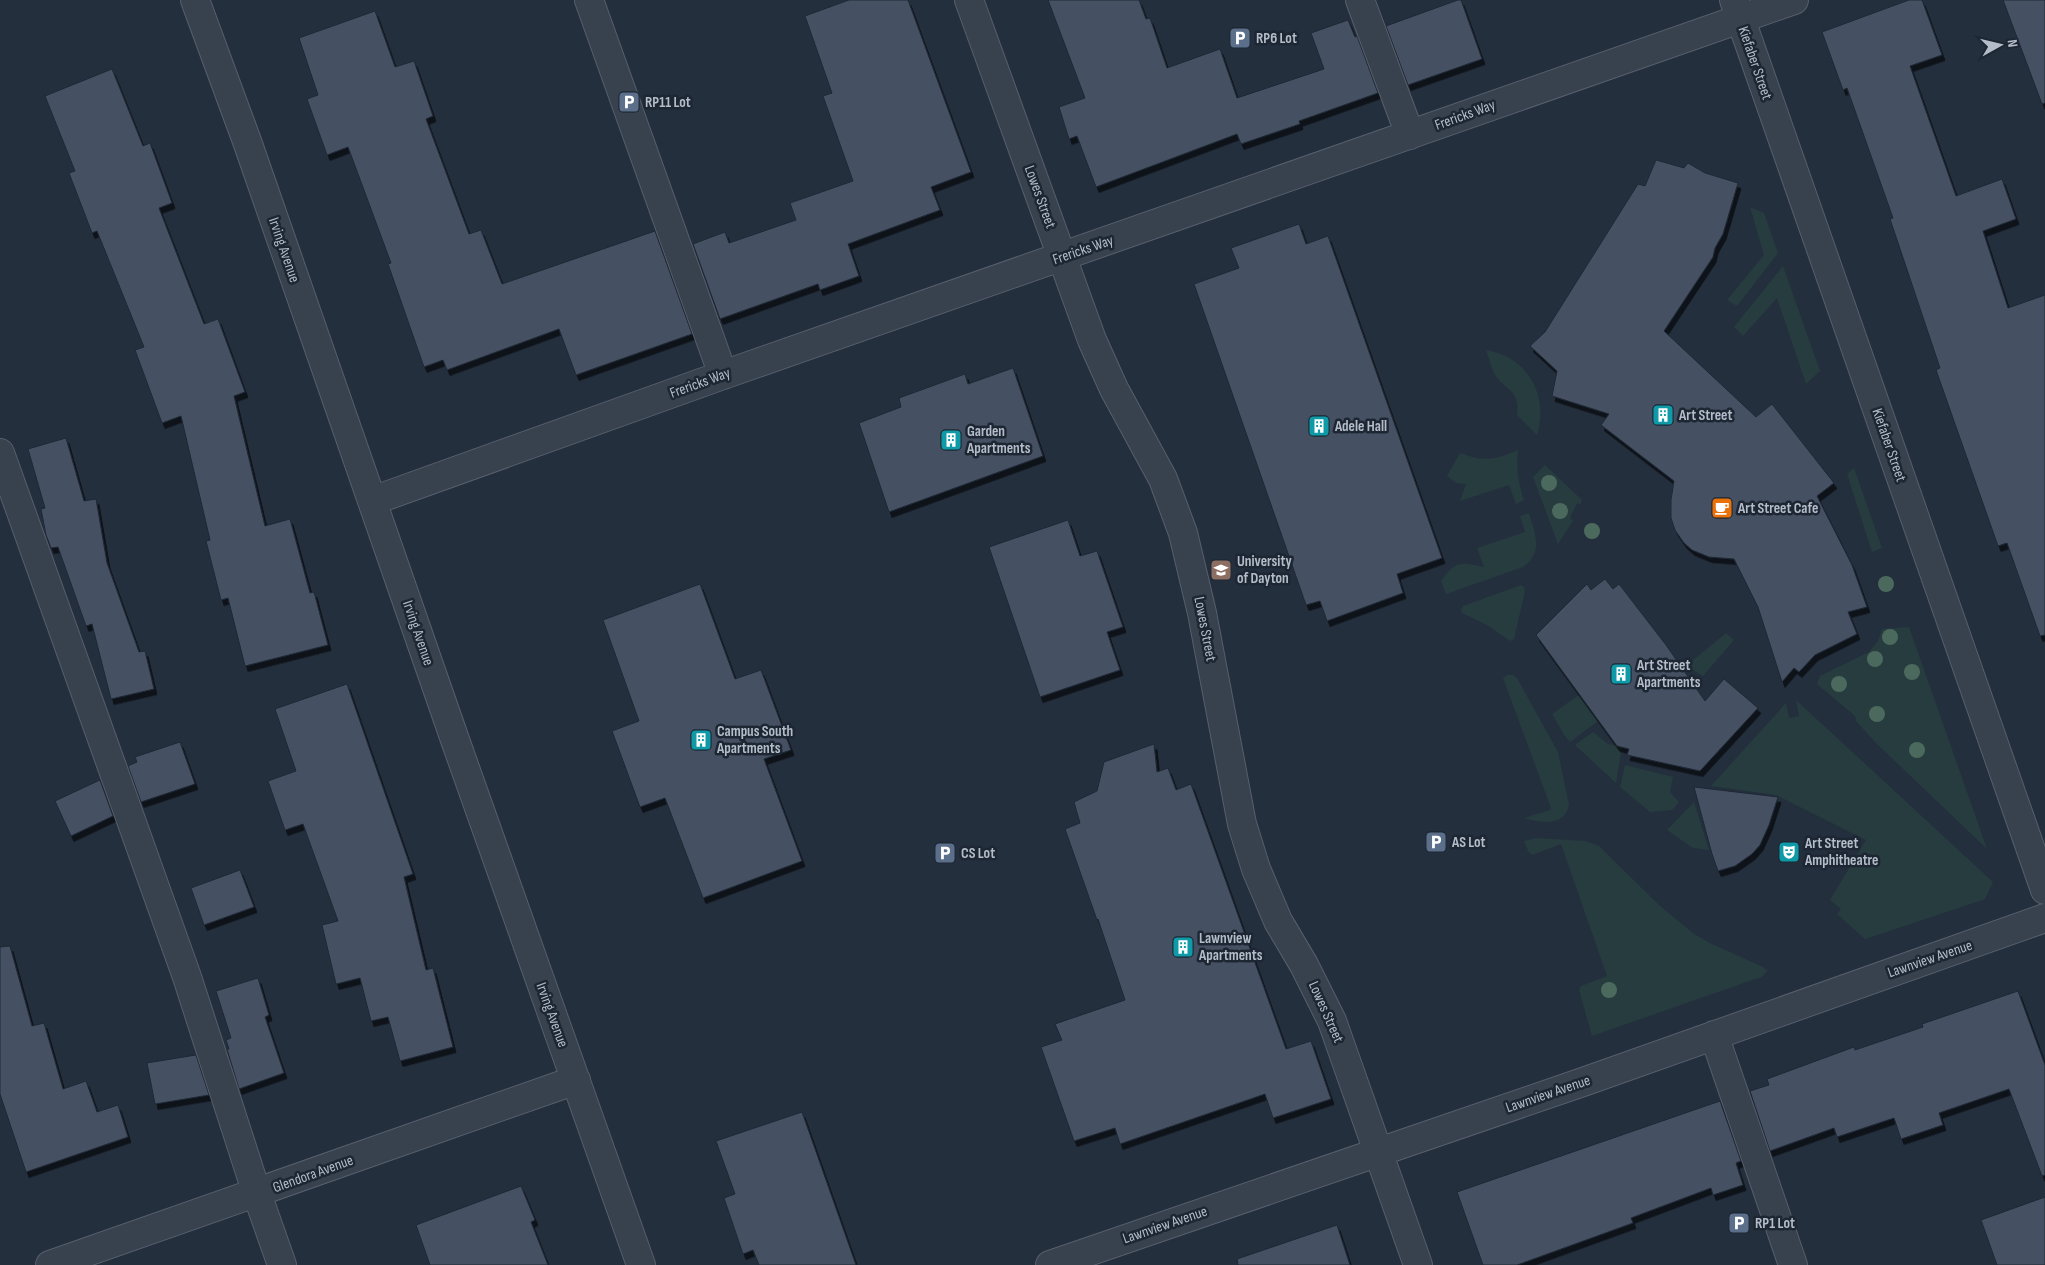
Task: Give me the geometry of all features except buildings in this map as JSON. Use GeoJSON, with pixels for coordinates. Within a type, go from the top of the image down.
{"type":"FeatureCollection","features":[{"type":"Feature","properties":{"kind":"street","name":"Irving Avenue"},"geometry":{"type":"LineString","coordinates":[[195,0],[248,144],[641,1265]]}},
{"type":"Feature","properties":{"kind":"street"},"geometry":{"type":"LineString","coordinates":[[589,0],[723,375]]}},
{"type":"Feature","properties":{"kind":"street","name":"Lowes Street"},"geometry":{"type":"LineString","coordinates":[[969,0],[1102,365],[1163,479],[1183,533],[1202,612],[1248,847],[1278,921],[1304,965],[1332,1021],[1380,1151],[1418,1265]]}},
{"type":"Feature","properties":{"kind":"street"},"geometry":{"type":"LineString","coordinates":[[1360,0],[1410,135]]}},
{"type":"Feature","properties":{"kind":"street","name":"Frericks Way"},"geometry":{"type":"LineString","coordinates":[[372,501],[723,375],[1062,258],[1711,28],[1737,10],[1794,0]]}},
{"type":"Feature","properties":{"kind":"street","name":"Kiefaber Street"},"geometry":{"type":"LineString","coordinates":[[1737,10],[2045,890]]}},
{"type":"Feature","properties":{"kind":"street"},"geometry":{"type":"LineString","coordinates":[[0,453],[187,977],[257,1194],[282,1265]]}},
{"type":"Feature","properties":{"kind":"street","name":"Lawnview Avenue"},"geometry":{"type":"LineString","coordinates":[[1050,1265],[2045,918]]}},
{"type":"Feature","properties":{"kind":"street"},"geometry":{"type":"LineString","coordinates":[[1714,1035],[1793,1265]]}},
{"type":"Feature","properties":{"kind":"street","name":"Glendora Avenue"},"geometry":{"type":"LineString","coordinates":[[50,1265],[257,1194],[576,1080]]}},
{"type":"Feature","properties":{"kind":"green space"},"geometry":{"type":"Polygon","coordinates":[[[1750,207],[1764,213],[1778,253],[1737,306],[1727,300],[1764,255],[1750,207]]]}},
{"type":"Feature","properties":{"kind":"green space"},"geometry":{"type":"Polygon","coordinates":[[[1783,266],[1820,371],[1806,384],[1777,298],[1743,336],[1734,327],[1783,266]]]}},
{"type":"Feature","properties":{"kind":"green space"},"geometry":{"type":"Polygon","coordinates":[[[1486,350],[1501,354],[1513,361],[1524,369],[1532,380],[1540,406],[1537,435],[1517,415],[1518,408],[1515,397],[1496,376],[1486,350]]]}},
{"type":"Feature","properties":{"kind":"green space"},"geometry":{"type":"Polygon","coordinates":[[[1518,450],[1518,475],[1524,500],[1516,504],[1509,485],[1460,501],[1466,484],[1456,483],[1447,476],[1460,453],[1476,458],[1489,459],[1518,450]]]}},
{"type":"Feature","properties":{"kind":"green space"},"geometry":{"type":"Polygon","coordinates":[[[1545,465],[1582,500],[1580,505],[1577,503],[1570,518],[1573,521],[1558,544],[1533,477],[1545,465]]]}},
{"type":"Feature","properties":{"kind":"green space"},"geometry":{"type":"Polygon","coordinates":[[[1854,468],[1882,548],[1872,552],[1847,474],[1854,468]]]}},
{"type":"Feature","properties":{"kind":"green space"},"geometry":{"type":"Polygon","coordinates":[[[1529,513],[1536,542],[1536,549],[1530,561],[1523,567],[1446,594],[1441,581],[1451,569],[1459,564],[1484,567],[1477,548],[1525,532],[1520,516],[1529,513]]]}},
{"type":"Feature","properties":{"kind":"green space"},"geometry":{"type":"Polygon","coordinates":[[[1521,585],[1525,591],[1514,639],[1510,641],[1487,625],[1462,613],[1463,606],[1521,585]]]}},
{"type":"Feature","properties":{"kind":"green space"},"geometry":{"type":"Polygon","coordinates":[[[1909,627],[1987,849],[1877,744],[1855,720],[1855,716],[1817,684],[1820,676],[1869,652],[1878,641],[1882,629],[1909,627]]]}},
{"type":"Feature","properties":{"kind":"green space"},"geometry":{"type":"Polygon","coordinates":[[[1726,633],[1734,640],[1703,676],[1686,666],[1726,633]]]}},
{"type":"Feature","properties":{"kind":"green space"},"geometry":{"type":"Polygon","coordinates":[[[1507,675],[1513,675],[1517,678],[1558,752],[1569,805],[1563,817],[1551,822],[1524,818],[1550,810],[1551,808],[1503,678],[1507,675]]]}},
{"type":"Feature","properties":{"kind":"green space"},"geometry":{"type":"Polygon","coordinates":[[[1579,695],[1598,721],[1570,742],[1552,714],[1579,695]]]}},
{"type":"Feature","properties":{"kind":"green space"},"geometry":{"type":"Polygon","coordinates":[[[1796,700],[1993,882],[1985,899],[1865,939],[1837,914],[1841,909],[1830,900],[1866,840],[1776,795],[1711,786],[1786,703],[1789,718],[1799,716],[1796,700]]]}},
{"type":"Feature","properties":{"kind":"green space"},"geometry":{"type":"Polygon","coordinates":[[[1593,732],[1608,744],[1622,747],[1616,783],[1575,745],[1593,732]]]}},
{"type":"Feature","properties":{"kind":"green space"},"geometry":{"type":"Polygon","coordinates":[[[1625,765],[1673,777],[1670,792],[1679,802],[1672,810],[1650,812],[1620,787],[1625,765]]]}},
{"type":"Feature","properties":{"kind":"green space"},"geometry":{"type":"Polygon","coordinates":[[[1694,802],[1709,850],[1693,848],[1667,830],[1694,802]]]}},
{"type":"Feature","properties":{"kind":"green space"},"geometry":{"type":"Polygon","coordinates":[[[1536,838],[1585,841],[1599,846],[1659,905],[1694,934],[1768,971],[1761,977],[1592,1036],[1579,990],[1581,986],[1607,976],[1561,844],[1532,855],[1524,841],[1536,838]]]}},
{"type":"Feature","properties":{"kind":"place","name":"RP6 Lot"},"geometry":{"type":"Point","coordinates":[1240,38]}},
{"type":"Feature","properties":{"kind":"place","name":"RP11 Lot"},"geometry":{"type":"Point","coordinates":[629,102]}},
{"type":"Feature","properties":{"kind":"place","name":"Art Street"},"geometry":{"type":"Point","coordinates":[1663,415]}},
{"type":"Feature","properties":{"kind":"place","name":"Adele Hall"},"geometry":{"type":"Point","coordinates":[1319,426]}},
{"type":"Feature","properties":{"kind":"place","name":"Garden Apartments"},"geometry":{"type":"Point","coordinates":[951,440]}},
{"type":"Feature","properties":{"kind":"place","name":"Art Street Cafe"},"geometry":{"type":"Point","coordinates":[1722,508]}},
{"type":"Feature","properties":{"kind":"place","name":"University of Dayton"},"geometry":{"type":"Point","coordinates":[1221,570]}},
{"type":"Feature","properties":{"kind":"place","name":"Art Street Apartments"},"geometry":{"type":"Point","coordinates":[1621,674]}},
{"type":"Feature","properties":{"kind":"place","name":"Campus South Apartments"},"geometry":{"type":"Point","coordinates":[701,740]}},
{"type":"Feature","properties":{"kind":"place","name":"AS Lot"},"geometry":{"type":"Point","coordinates":[1436,842]}},
{"type":"Feature","properties":{"kind":"place","name":"Art Street Amphitheatre"},"geometry":{"type":"Point","coordinates":[1789,852]}},
{"type":"Feature","properties":{"kind":"place","name":"CS Lot"},"geometry":{"type":"Point","coordinates":[945,853]}},
{"type":"Feature","properties":{"kind":"place","name":"Lawnview Apartments"},"geometry":{"type":"Point","coordinates":[1183,947]}},
{"type":"Feature","properties":{"kind":"place","name":"RP1 Lot"},"geometry":{"type":"Point","coordinates":[1739,1223]}}]}
